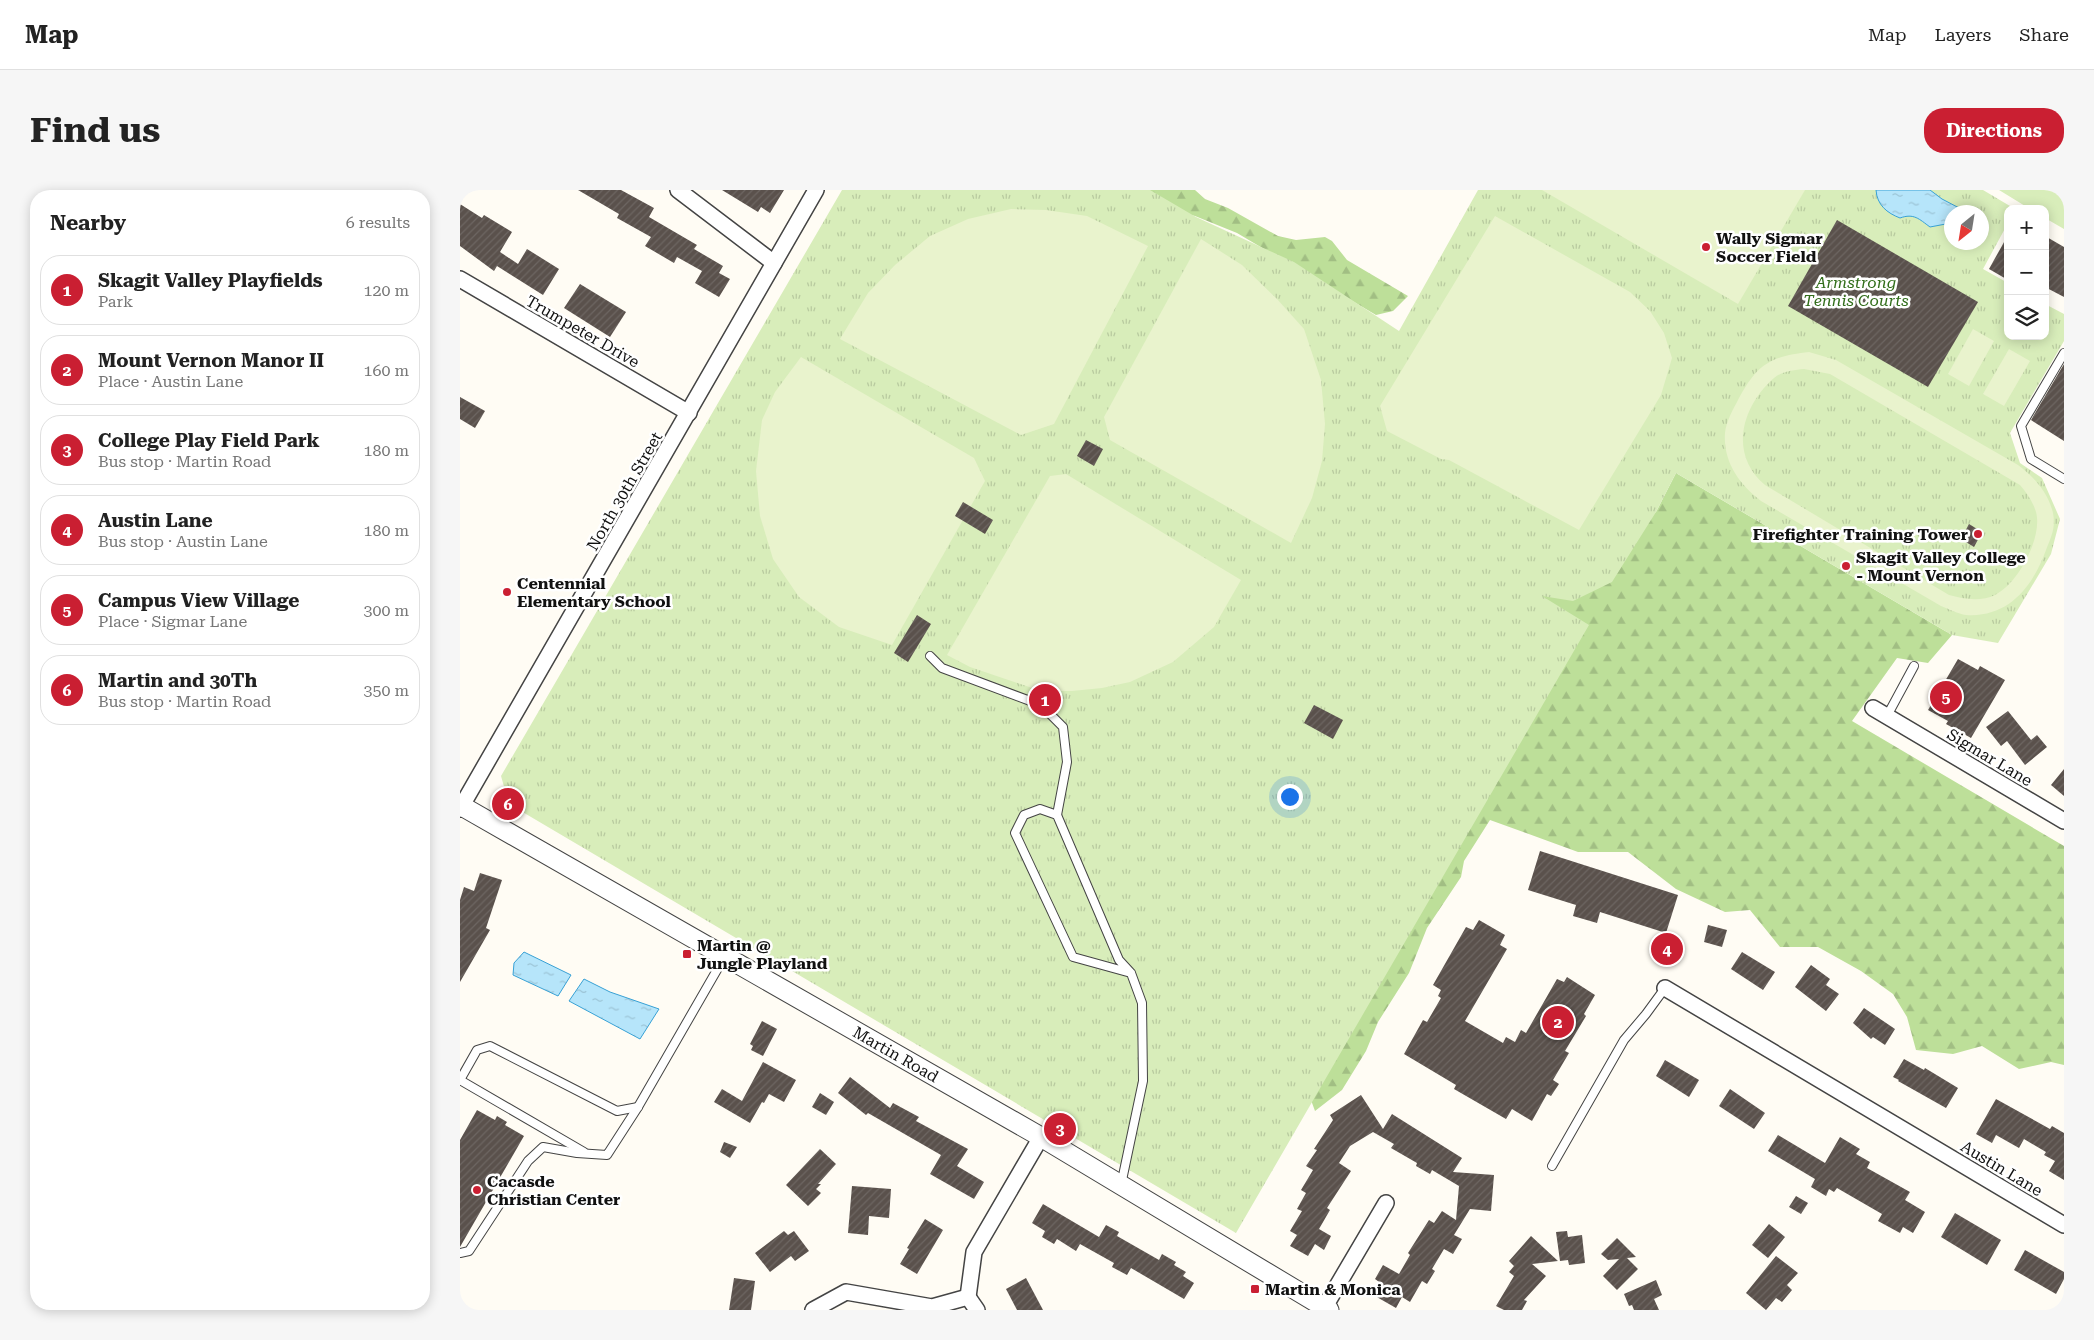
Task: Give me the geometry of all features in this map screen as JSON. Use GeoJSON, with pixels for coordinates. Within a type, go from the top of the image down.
{"type":"FeatureCollection","features":[{"type":"Feature","properties":{"kind":"street"},"geometry":{"type":"LineString","coordinates":[[678,190],[774,263]]}},
{"type":"Feature","properties":{"kind":"street","name":"North 30th Street"},"geometry":{"type":"LineString","coordinates":[[460,807],[816,190]]}},
{"type":"Feature","properties":{"kind":"street","name":"Trumpeter Drive"},"geometry":{"type":"LineString","coordinates":[[460,279],[689,413]]}},
{"type":"Feature","properties":{"kind":"street","name":"Sigmar Lane"},"geometry":{"type":"LineString","coordinates":[[1873,708],[2064,821]]}},
{"type":"Feature","properties":{"kind":"street","name":"Martin Road"},"geometry":{"type":"LineString","coordinates":[[460,807],[1041,1137],[1326,1309]]}},
{"type":"Feature","properties":{"kind":"street","name":"Austin Lane"},"geometry":{"type":"LineString","coordinates":[[1665,988],[2064,1225]]}},
{"type":"Feature","properties":{"kind":"street"},"geometry":{"type":"LineString","coordinates":[[977,1310],[968,1297],[974,1252],[1041,1137]]}},
{"type":"Feature","properties":{"kind":"street"},"geometry":{"type":"LineString","coordinates":[[1326,1309],[1386,1203]]}},
{"type":"Feature","properties":{"kind":"street"},"geometry":{"type":"LineString","coordinates":[[813,1310],[846,1292],[932,1307],[968,1297]]}},
{"type":"Feature","properties":{"kind":"lane"},"geometry":{"type":"LineString","coordinates":[[2064,353],[2020,426],[2031,460],[2064,479]]}},
{"type":"Feature","properties":{"kind":"lane"},"geometry":{"type":"LineString","coordinates":[[930,656],[942,668],[1041,705],[1063,727],[1067,762],[1057,815],[1119,960],[1131,973],[1142,1004],[1143,1082],[1121,1185]]}},
{"type":"Feature","properties":{"kind":"lane"},"geometry":{"type":"LineString","coordinates":[[1887,716],[1914,666]]}},
{"type":"Feature","properties":{"kind":"lane"},"geometry":{"type":"LineString","coordinates":[[1057,815],[1040,809],[1024,814],[1015,834],[1073,957],[1131,973]]}},
{"type":"Feature","properties":{"kind":"lane"},"geometry":{"type":"LineString","coordinates":[[460,1254],[469,1251],[528,1160],[543,1147],[607,1155],[638,1107],[725,956]]}},
{"type":"Feature","properties":{"kind":"lane"},"geometry":{"type":"LineString","coordinates":[[1552,1166],[1624,1040],[1665,988]]}},
{"type":"Feature","properties":{"kind":"lane"},"geometry":{"type":"LineString","coordinates":[[588,1154],[460,1080],[477,1050],[490,1046],[617,1111],[638,1107]]}},
{"type":"Feature","properties":{"kind":"green space"},"geometry":{"type":"Polygon","coordinates":[[[842,190],[1150,190],[1196,217],[1294,262],[1399,331],[1478,190],[1983,190],[2008,205],[2004,205],[2004,230],[1983,269],[2004,281],[2004,340],[2049,340],[2049,306],[2064,314],[2064,341],[2010,433],[2020,463],[2042,478],[2060,519],[2051,554],[1998,643],[1952,635],[1676,473],[1656,512],[1612,582],[1573,601],[1542,596],[1589,625],[1236,1233],[509,804],[501,776],[842,190]]]}},
{"type":"Feature","properties":{"kind":"green space"},"geometry":{"type":"Polygon","coordinates":[[[1133,190],[1195,190],[1205,199],[1228,208],[1278,236],[1296,240],[1325,237],[1332,241],[1347,260],[1408,296],[1393,311],[1376,315],[1237,233],[1195,216],[1164,208],[1133,190]]]}},
{"type":"Feature","properties":{"kind":"green space","name":"Wally Sigmar Soccer Field"},"geometry":{"type":"Polygon","coordinates":[[[1542,190],[1805,190],[1738,304],[1542,190]]]}},
{"type":"Feature","properties":{"kind":"green space"},"geometry":{"type":"Polygon","coordinates":[[[1999,190],[2064,190],[2064,229],[2049,220],[2049,205],[2023,205],[1999,190]]]}},
{"type":"Feature","properties":{"kind":"green space"},"geometry":{"type":"Polygon","coordinates":[[[1011,209],[1046,210],[1087,216],[1148,246],[1054,424],[1021,435],[840,339],[868,293],[895,265],[930,236],[968,219],[1011,209]]]}},
{"type":"Feature","properties":{"kind":"green space"},"geometry":{"type":"Polygon","coordinates":[[[1495,216],[1630,292],[1650,311],[1664,333],[1672,358],[1661,395],[1579,530],[1449,460],[1441,459],[1387,431],[1380,406],[1495,216]]]}},
{"type":"Feature","properties":{"kind":"green space"},"geometry":{"type":"Polygon","coordinates":[[[1201,239],[1242,265],[1304,329],[1321,380],[1325,424],[1322,461],[1312,498],[1291,543],[1110,440],[1104,417],[1201,239]]]}},
{"type":"Feature","properties":{"kind":"green space"},"geometry":{"type":"Polygon","coordinates":[[[1973,329],[1994,341],[1969,386],[1948,374],[1973,329]]]}},
{"type":"Feature","properties":{"kind":"green space"},"geometry":{"type":"Polygon","coordinates":[[[2009,349],[2030,361],[2004,406],[1983,394],[2009,349]]]}},
{"type":"Feature","properties":{"kind":"green space"},"geometry":{"type":"Polygon","coordinates":[[[1809,352],[1836,360],[2018,465],[2035,480],[2051,505],[2054,518],[2053,528],[2041,563],[2034,576],[2017,597],[1995,611],[1981,615],[1960,614],[1941,606],[1761,501],[1739,480],[1730,463],[1725,444],[1726,428],[1735,406],[1759,369],[1778,358],[1809,352]],[[1804,369],[1788,371],[1774,378],[1763,389],[1747,416],[1744,430],[1743,445],[1746,459],[1753,473],[1765,485],[1949,595],[1966,599],[1978,599],[1990,597],[2004,589],[2027,559],[2036,534],[2036,512],[2023,488],[1830,374],[1804,369]]]}},
{"type":"Feature","properties":{"kind":"green space"},"geometry":{"type":"Polygon","coordinates":[[[801,357],[974,458],[985,481],[892,645],[839,627],[799,597],[773,559],[760,516],[756,471],[762,420],[775,392],[801,357]]]}},
{"type":"Feature","properties":{"kind":"green space"},"geometry":{"type":"Polygon","coordinates":[[[1676,473],[1952,635],[1928,663],[1897,658],[1852,721],[2064,846],[2064,1065],[2051,1062],[2019,1069],[1982,1046],[1953,1054],[1916,1050],[1907,1017],[1893,994],[1861,971],[1818,947],[1780,947],[1750,910],[1725,912],[1676,889],[1628,852],[1578,852],[1490,820],[1464,861],[1461,877],[1427,928],[1409,973],[1378,1022],[1366,1051],[1342,1090],[1315,1111],[1301,1073],[1355,725],[1656,512],[1676,473]]]}},
{"type":"Feature","properties":{"kind":"green space"},"geometry":{"type":"Polygon","coordinates":[[[1066,474],[1241,580],[1214,627],[1173,662],[1130,682],[1102,688],[1072,691],[1041,691],[970,667],[947,655],[1050,476],[1066,474]]]}},
{"type":"Feature","properties":{"kind":"water"},"geometry":{"type":"Polygon","coordinates":[[[1876,190],[1930,190],[1953,205],[1944,205],[1944,224],[1930,227],[1913,217],[1900,218],[1891,214],[1883,208],[1876,190]]]}},
{"type":"Feature","properties":{"kind":"water"},"geometry":{"type":"Polygon","coordinates":[[[524,952],[571,975],[558,996],[513,975],[514,963],[524,952]]]}},
{"type":"Feature","properties":{"kind":"water"},"geometry":{"type":"Polygon","coordinates":[[[584,979],[610,992],[659,1009],[640,1039],[569,1001],[584,979]]]}},
{"type":"Feature","properties":{"kind":"building"},"geometry":{"type":"Polygon","coordinates":[[[578,190],[621,190],[654,208],[649,217],[697,245],[694,249],[723,266],[719,273],[730,279],[719,297],[695,283],[702,271],[677,257],[674,263],[645,246],[651,237],[617,218],[619,214],[578,190]]]}},
{"type":"Feature","properties":{"kind":"building"},"geometry":{"type":"Polygon","coordinates":[[[722,190],[784,190],[770,213],[761,207],[758,212],[722,190]]]}},
{"type":"Feature","properties":{"kind":"building"},"geometry":{"type":"Polygon","coordinates":[[[460,204],[482,218],[484,215],[512,232],[500,252],[518,264],[527,249],[559,269],[543,295],[497,266],[494,271],[460,246],[460,204]]]}},
{"type":"Feature","properties":{"kind":"building","name":"Armstrong Tennis Courts"},"geometry":{"type":"Polygon","coordinates":[[[1837,220],[1978,302],[1928,387],[1788,306],[1837,220]]]}},
{"type":"Feature","properties":{"kind":"building"},"geometry":{"type":"Polygon","coordinates":[[[2049,238],[2064,247],[2064,297],[2049,289],[2049,238]]]}},
{"type":"Feature","properties":{"kind":"building"},"geometry":{"type":"Polygon","coordinates":[[[2004,242],[2004,278],[1989,269],[2004,242]]]}},
{"type":"Feature","properties":{"kind":"building"},"geometry":{"type":"Polygon","coordinates":[[[580,284],[626,312],[610,337],[564,308],[580,284]]]}},
{"type":"Feature","properties":{"kind":"building"},"geometry":{"type":"Polygon","coordinates":[[[2064,364],[2064,441],[2031,420],[2064,364]]]}},
{"type":"Feature","properties":{"kind":"building"},"geometry":{"type":"Polygon","coordinates":[[[460,397],[485,411],[475,428],[460,419],[460,397]]]}},
{"type":"Feature","properties":{"kind":"building"},"geometry":{"type":"Polygon","coordinates":[[[1086,440],[1103,449],[1094,466],[1077,456],[1086,440]]]}},
{"type":"Feature","properties":{"kind":"building"},"geometry":{"type":"Polygon","coordinates":[[[963,502],[993,520],[985,534],[955,516],[963,502]]]}},
{"type":"Feature","properties":{"kind":"building","name":"Firefighter Training Tower"},"geometry":{"type":"Polygon","coordinates":[[[1969,524],[1982,532],[1974,547],[1961,539],[1969,524]]]}},
{"type":"Feature","properties":{"kind":"building"},"geometry":{"type":"Polygon","coordinates":[[[917,615],[931,624],[908,662],[894,653],[917,615]]]}},
{"type":"Feature","properties":{"kind":"building"},"geometry":{"type":"Polygon","coordinates":[[[1958,659],[1978,670],[1980,666],[2005,680],[1971,738],[1946,724],[1948,721],[1928,710],[1958,659]]]}},
{"type":"Feature","properties":{"kind":"building"},"geometry":{"type":"Polygon","coordinates":[[[1314,705],[1343,720],[1333,739],[1304,723],[1314,705]]]}},
{"type":"Feature","properties":{"kind":"building"},"geometry":{"type":"Polygon","coordinates":[[[2008,711],[2031,740],[2037,735],[2047,747],[2025,765],[2007,741],[2001,746],[1986,727],[2008,711]]]}},
{"type":"Feature","properties":{"kind":"building"},"geometry":{"type":"Polygon","coordinates":[[[2064,769],[2064,796],[2051,785],[2064,769]]]}},
{"type":"Feature","properties":{"kind":"building"},"geometry":{"type":"Polygon","coordinates":[[[1540,851],[1678,895],[1666,933],[1600,912],[1597,923],[1573,916],[1576,905],[1528,890],[1540,851]]]}},
{"type":"Feature","properties":{"kind":"building"},"geometry":{"type":"Polygon","coordinates":[[[480,873],[502,880],[486,928],[490,930],[460,982],[460,900],[464,887],[474,891],[480,873]]]}},
{"type":"Feature","properties":{"kind":"building"},"geometry":{"type":"Polygon","coordinates":[[[1479,920],[1505,935],[1500,945],[1507,949],[1465,1021],[1503,1043],[1506,1037],[1515,1042],[1521,1030],[1526,1033],[1557,979],[1564,982],[1567,977],[1595,995],[1584,1014],[1586,1016],[1565,1051],[1569,1053],[1553,1080],[1559,1084],[1551,1096],[1547,1094],[1532,1121],[1512,1109],[1506,1119],[1454,1089],[1456,1085],[1404,1054],[1423,1020],[1427,1022],[1441,998],[1438,996],[1441,990],[1433,985],[1466,927],[1473,930],[1479,920]]]}},
{"type":"Feature","properties":{"kind":"building"},"geometry":{"type":"Polygon","coordinates":[[[1708,925],[1727,930],[1722,947],[1704,942],[1708,925]]]}},
{"type":"Feature","properties":{"kind":"building"},"geometry":{"type":"Polygon","coordinates":[[[1742,952],[1775,972],[1763,990],[1731,969],[1742,952]]]}},
{"type":"Feature","properties":{"kind":"building"},"geometry":{"type":"Polygon","coordinates":[[[1811,965],[1830,979],[1826,985],[1839,994],[1826,1011],[1795,987],[1811,965]]]}},
{"type":"Feature","properties":{"kind":"building"},"geometry":{"type":"Polygon","coordinates":[[[1864,1008],[1895,1029],[1885,1045],[1873,1037],[1871,1039],[1853,1023],[1864,1008]]]}},
{"type":"Feature","properties":{"kind":"building"},"geometry":{"type":"Polygon","coordinates":[[[762,1021],[777,1029],[763,1056],[751,1050],[753,1046],[750,1044],[762,1021]]]}},
{"type":"Feature","properties":{"kind":"building"},"geometry":{"type":"Polygon","coordinates":[[[1904,1059],[1924,1070],[1925,1068],[1958,1088],[1946,1108],[1893,1077],[1904,1059]]]}},
{"type":"Feature","properties":{"kind":"building"},"geometry":{"type":"Polygon","coordinates":[[[1665,1060],[1699,1080],[1689,1097],[1656,1076],[1665,1060]]]}},
{"type":"Feature","properties":{"kind":"building"},"geometry":{"type":"Polygon","coordinates":[[[763,1062],[796,1080],[784,1102],[769,1094],[750,1123],[714,1102],[722,1089],[742,1101],[763,1062]]]}},
{"type":"Feature","properties":{"kind":"building"},"geometry":{"type":"Polygon","coordinates":[[[850,1077],[890,1108],[893,1103],[919,1117],[916,1121],[968,1149],[957,1166],[984,1182],[974,1199],[930,1174],[941,1155],[868,1113],[866,1115],[838,1093],[850,1077]]]}},
{"type":"Feature","properties":{"kind":"building"},"geometry":{"type":"Polygon","coordinates":[[[1730,1089],[1765,1113],[1754,1129],[1719,1106],[1730,1089]]]}},
{"type":"Feature","properties":{"kind":"building"},"geometry":{"type":"Polygon","coordinates":[[[820,1093],[834,1102],[826,1115],[812,1107],[820,1093]]]}},
{"type":"Feature","properties":{"kind":"building"},"geometry":{"type":"Polygon","coordinates":[[[1361,1095],[1383,1129],[1392,1114],[1462,1158],[1453,1172],[1494,1175],[1491,1211],[1470,1209],[1454,1235],[1462,1239],[1453,1254],[1444,1249],[1432,1269],[1435,1271],[1427,1284],[1422,1281],[1410,1302],[1402,1297],[1396,1308],[1375,1296],[1382,1284],[1375,1279],[1383,1265],[1399,1274],[1410,1255],[1408,1253],[1429,1220],[1434,1223],[1442,1211],[1456,1220],[1459,1186],[1432,1170],[1430,1174],[1416,1166],[1417,1163],[1391,1148],[1394,1144],[1373,1132],[1350,1146],[1339,1163],[1351,1171],[1327,1208],[1330,1210],[1319,1229],[1331,1236],[1324,1250],[1315,1244],[1308,1256],[1290,1246],[1297,1235],[1290,1231],[1302,1211],[1297,1209],[1306,1193],[1301,1190],[1313,1170],[1306,1166],[1317,1150],[1314,1149],[1333,1120],[1330,1115],[1361,1095]]]}},
{"type":"Feature","properties":{"kind":"building"},"geometry":{"type":"Polygon","coordinates":[[[1996,1099],[2050,1129],[2052,1126],[2064,1133],[2064,1180],[2049,1171],[2055,1161],[2044,1155],[2046,1152],[2024,1139],[2019,1148],[1996,1135],[1992,1143],[1976,1134],[1996,1099]]]}},
{"type":"Feature","properties":{"kind":"building","name":"Cacasde Christian Center"},"geometry":{"type":"Polygon","coordinates":[[[477,1110],[495,1120],[497,1116],[507,1122],[505,1125],[524,1136],[460,1247],[460,1140],[477,1110]]]}},
{"type":"Feature","properties":{"kind":"building"},"geometry":{"type":"Polygon","coordinates":[[[1778,1135],[1825,1163],[1840,1137],[1860,1149],[1856,1154],[1870,1162],[1867,1168],[1910,1192],[1905,1200],[1925,1212],[1913,1233],[1903,1227],[1900,1233],[1878,1221],[1882,1214],[1837,1188],[1834,1192],[1829,1189],[1826,1196],[1811,1187],[1815,1179],[1768,1151],[1778,1135]]]}},
{"type":"Feature","properties":{"kind":"building"},"geometry":{"type":"Polygon","coordinates":[[[724,1142],[737,1147],[730,1158],[720,1152],[724,1142]]]}},
{"type":"Feature","properties":{"kind":"building"},"geometry":{"type":"Polygon","coordinates":[[[820,1149],[836,1164],[818,1184],[821,1184],[816,1189],[821,1193],[808,1206],[786,1185],[820,1149]]]}},
{"type":"Feature","properties":{"kind":"building"},"geometry":{"type":"Polygon","coordinates":[[[852,1186],[891,1189],[889,1218],[869,1216],[868,1235],[848,1233],[852,1186]]]}},
{"type":"Feature","properties":{"kind":"building"},"geometry":{"type":"Polygon","coordinates":[[[1796,1196],[1808,1203],[1801,1214],[1789,1207],[1796,1196]]]}},
{"type":"Feature","properties":{"kind":"building"},"geometry":{"type":"Polygon","coordinates":[[[1043,1204],[1099,1237],[1106,1225],[1119,1232],[1117,1236],[1159,1260],[1162,1254],[1176,1262],[1174,1265],[1186,1272],[1183,1276],[1194,1283],[1184,1299],[1131,1268],[1127,1275],[1112,1267],[1114,1263],[1080,1244],[1076,1251],[1057,1239],[1054,1244],[1042,1237],[1045,1231],[1032,1223],[1043,1204]]]}},
{"type":"Feature","properties":{"kind":"building"},"geometry":{"type":"Polygon","coordinates":[[[1955,1213],[2001,1240],[1987,1265],[1941,1237],[1955,1213]]]}},
{"type":"Feature","properties":{"kind":"building"},"geometry":{"type":"Polygon","coordinates":[[[925,1219],[943,1230],[917,1274],[900,1264],[909,1249],[907,1248],[925,1219]]]}},
{"type":"Feature","properties":{"kind":"building"},"geometry":{"type":"Polygon","coordinates":[[[1769,1224],[1785,1237],[1768,1258],[1752,1245],[1769,1224]]]}},
{"type":"Feature","properties":{"kind":"building"},"geometry":{"type":"Polygon","coordinates":[[[784,1231],[788,1235],[794,1231],[809,1251],[795,1261],[791,1256],[770,1272],[755,1253],[784,1231]]]}},
{"type":"Feature","properties":{"kind":"building"},"geometry":{"type":"Polygon","coordinates":[[[1567,1231],[1568,1237],[1582,1235],[1585,1263],[1569,1265],[1568,1260],[1560,1261],[1556,1232],[1567,1231]]]}},
{"type":"Feature","properties":{"kind":"building"},"geometry":{"type":"Polygon","coordinates":[[[1531,1236],[1558,1261],[1532,1264],[1546,1276],[1524,1300],[1527,1301],[1522,1310],[1504,1310],[1496,1306],[1514,1276],[1509,1272],[1514,1266],[1509,1261],[1531,1236]]]}},
{"type":"Feature","properties":{"kind":"building"},"geometry":{"type":"Polygon","coordinates":[[[1617,1238],[1636,1257],[1627,1258],[1638,1269],[1617,1290],[1603,1276],[1619,1259],[1608,1260],[1601,1254],[1617,1238]]]}},
{"type":"Feature","properties":{"kind":"building"},"geometry":{"type":"Polygon","coordinates":[[[2025,1250],[2064,1272],[2064,1279],[2056,1294],[2014,1270],[2025,1250]]]}},
{"type":"Feature","properties":{"kind":"building"},"geometry":{"type":"Polygon","coordinates":[[[1776,1256],[1798,1273],[1787,1285],[1792,1290],[1782,1302],[1776,1298],[1766,1310],[1746,1293],[1776,1256]]]}},
{"type":"Feature","properties":{"kind":"building"},"geometry":{"type":"Polygon","coordinates":[[[734,1278],[755,1281],[751,1310],[729,1310],[734,1278]]]}},
{"type":"Feature","properties":{"kind":"building"},"geometry":{"type":"Polygon","coordinates":[[[1026,1278],[1043,1310],[1017,1310],[1006,1289],[1026,1278]]]}},
{"type":"Feature","properties":{"kind":"building"},"geometry":{"type":"Polygon","coordinates":[[[1656,1280],[1662,1295],[1654,1299],[1659,1310],[1634,1310],[1632,1305],[1629,1306],[1624,1294],[1656,1280]]]}},
{"type":"Feature","properties":{"kind":"place","name":"Wally Sigmar Soccer Field"},"geometry":{"type":"Point","coordinates":[1706,247]}},
{"type":"Feature","properties":{"kind":"place","name":"Firefighter Training Tower"},"geometry":{"type":"Point","coordinates":[1978,534]}},
{"type":"Feature","properties":{"kind":"place","name":"Skagit Valley College - Mount Vernon"},"geometry":{"type":"Point","coordinates":[1846,566]}},
{"type":"Feature","properties":{"kind":"place","name":"Centennial Elementary School"},"geometry":{"type":"Point","coordinates":[507,592]}},
{"type":"Feature","properties":{"kind":"place","name":"Campus View Village"},"geometry":{"type":"Point","coordinates":[1946,697]}},
{"type":"Feature","properties":{"kind":"place","name":"Skagit Valley Playfields"},"geometry":{"type":"Point","coordinates":[1045,700]}},
{"type":"Feature","properties":{"kind":"place","name":"Martin and 30Th"},"geometry":{"type":"Point","coordinates":[508,804]}},
{"type":"Feature","properties":{"kind":"place","name":"Austin Lane"},"geometry":{"type":"Point","coordinates":[1667,949]}},
{"type":"Feature","properties":{"kind":"place","name":"Martin @ Jungle Playland"},"geometry":{"type":"Point","coordinates":[687,954]}},
{"type":"Feature","properties":{"kind":"place","name":"Mount Vernon Manor II"},"geometry":{"type":"Point","coordinates":[1558,1022]}},
{"type":"Feature","properties":{"kind":"place","name":"College Play Field Park"},"geometry":{"type":"Point","coordinates":[1060,1129]}},
{"type":"Feature","properties":{"kind":"place","name":"Cacasde Christian Center"},"geometry":{"type":"Point","coordinates":[477,1190]}},
{"type":"Feature","properties":{"kind":"place","name":"Martin & Monica"},"geometry":{"type":"Point","coordinates":[1255,1289]}}]}
